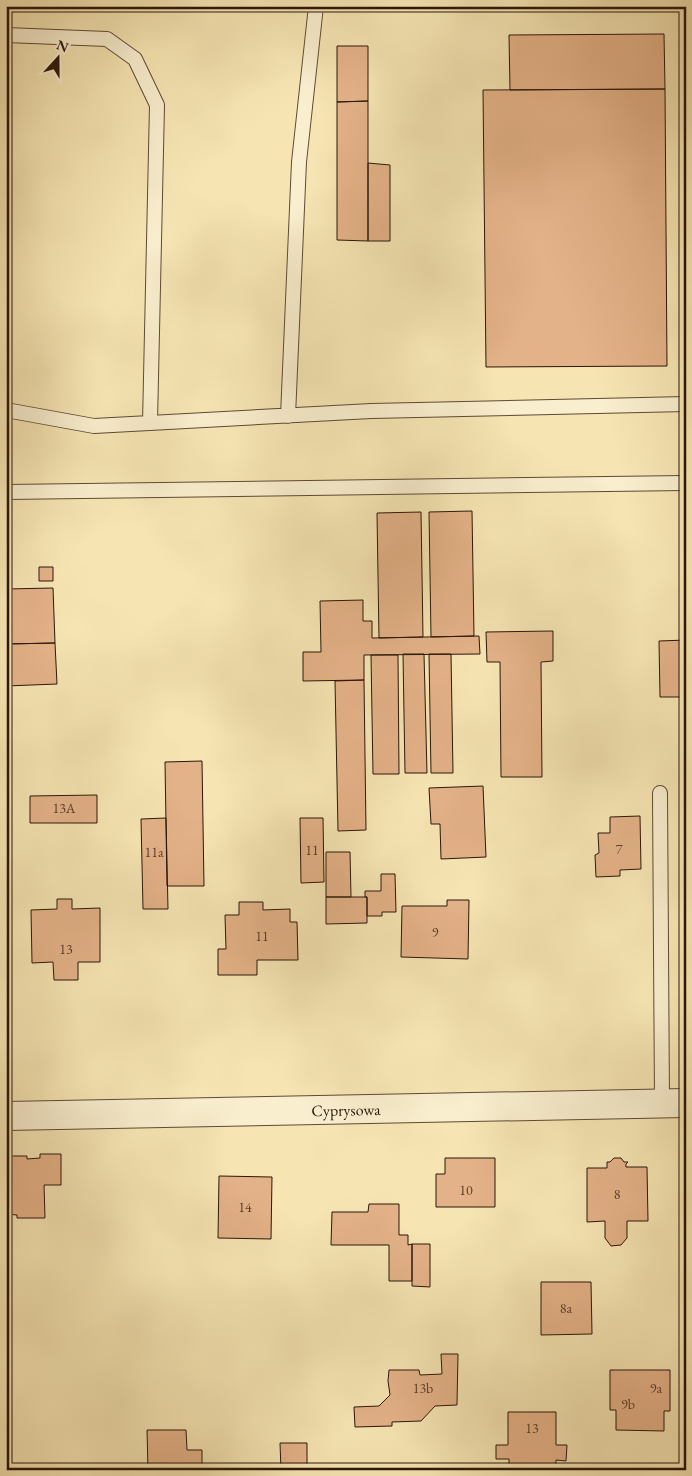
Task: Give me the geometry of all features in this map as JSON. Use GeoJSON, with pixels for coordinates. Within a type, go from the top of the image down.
{"type":"FeatureCollection","features":[{"type":"Feature","properties":{"kind":"street","name":"Cyprysowa"},"geometry":{"type":"LineString","coordinates":[[6,1116],[674,1103]]}},
{"type":"Feature","properties":{"kind":"lane"},"geometry":{"type":"LineString","coordinates":[[288,416],[299,162],[316,6]]}},
{"type":"Feature","properties":{"kind":"lane"},"geometry":{"type":"LineString","coordinates":[[6,35],[107,39],[135,59],[157,106],[150,423]]}},
{"type":"Feature","properties":{"kind":"lane"},"geometry":{"type":"LineString","coordinates":[[6,410],[94,426],[371,411],[686,404]]}},
{"type":"Feature","properties":{"kind":"lane"},"geometry":{"type":"LineString","coordinates":[[6,492],[686,483]]}},
{"type":"Feature","properties":{"kind":"lane"},"geometry":{"type":"LineString","coordinates":[[660,793],[674,1103]]}},
{"type":"Feature","properties":{"kind":"building"},"geometry":{"type":"Polygon","coordinates":[[[664,34],[665,89],[510,90],[509,35],[664,34]]]}},
{"type":"Feature","properties":{"kind":"building"},"geometry":{"type":"Polygon","coordinates":[[[337,46],[368,46],[368,101],[337,102],[337,46]]]}},
{"type":"Feature","properties":{"kind":"building"},"geometry":{"type":"Polygon","coordinates":[[[665,89],[667,366],[486,367],[483,90],[665,89]]]}},
{"type":"Feature","properties":{"kind":"building"},"geometry":{"type":"Polygon","coordinates":[[[368,101],[368,241],[337,240],[337,102],[368,101]]]}},
{"type":"Feature","properties":{"kind":"building"},"geometry":{"type":"Polygon","coordinates":[[[368,163],[390,165],[390,241],[368,241],[368,163]]]}},
{"type":"Feature","properties":{"kind":"building"},"geometry":{"type":"Polygon","coordinates":[[[472,511],[474,636],[431,637],[429,512],[472,511]]]}},
{"type":"Feature","properties":{"kind":"building"},"geometry":{"type":"Polygon","coordinates":[[[421,512],[423,637],[379,638],[377,513],[421,512]]]}},
{"type":"Feature","properties":{"kind":"building"},"geometry":{"type":"Polygon","coordinates":[[[39,567],[53,567],[53,581],[39,581],[39,567]]]}},
{"type":"Feature","properties":{"kind":"building"},"geometry":{"type":"Polygon","coordinates":[[[53,588],[55,643],[6,644],[6,589],[53,588]]]}},
{"type":"Feature","properties":{"kind":"building"},"geometry":{"type":"Polygon","coordinates":[[[363,600],[363,621],[372,621],[372,638],[479,636],[480,654],[364,655],[364,680],[303,681],[303,652],[321,652],[320,601],[363,600]]]}},
{"type":"Feature","properties":{"kind":"building"},"geometry":{"type":"Polygon","coordinates":[[[553,631],[553,661],[541,662],[542,777],[501,777],[500,662],[487,662],[486,632],[553,631]]]}},
{"type":"Feature","properties":{"kind":"building"},"geometry":{"type":"Polygon","coordinates":[[[686,640],[686,697],[660,697],[659,641],[686,640]]]}},
{"type":"Feature","properties":{"kind":"building"},"geometry":{"type":"Polygon","coordinates":[[[55,643],[57,684],[6,686],[6,644],[55,643]]]}},
{"type":"Feature","properties":{"kind":"building"},"geometry":{"type":"Polygon","coordinates":[[[403,654],[424,654],[427,773],[405,773],[403,654]]]}},
{"type":"Feature","properties":{"kind":"building"},"geometry":{"type":"Polygon","coordinates":[[[429,654],[451,654],[453,773],[431,773],[429,654]]]}},
{"type":"Feature","properties":{"kind":"building"},"geometry":{"type":"Polygon","coordinates":[[[371,655],[398,655],[399,774],[373,774],[371,655]]]}},
{"type":"Feature","properties":{"kind":"building"},"geometry":{"type":"Polygon","coordinates":[[[364,680],[366,830],[338,831],[335,681],[364,680]]]}},
{"type":"Feature","properties":{"kind":"building"},"geometry":{"type":"Polygon","coordinates":[[[202,761],[204,886],[167,886],[165,762],[202,761]]]}},
{"type":"Feature","properties":{"kind":"building"},"geometry":{"type":"Polygon","coordinates":[[[483,786],[486,857],[441,859],[440,824],[431,824],[429,788],[483,786]]]}},
{"type":"Feature","properties":{"kind":"building"},"geometry":{"type":"Polygon","coordinates":[[[97,795],[97,823],[30,823],[30,796],[97,795]]]}},
{"type":"Feature","properties":{"kind":"building"},"geometry":{"type":"Polygon","coordinates":[[[640,816],[641,869],[620,870],[620,876],[596,877],[595,855],[599,853],[598,833],[610,833],[610,817],[640,816]]]}},
{"type":"Feature","properties":{"kind":"building"},"geometry":{"type":"Polygon","coordinates":[[[166,818],[168,909],[143,909],[141,819],[166,818]]]}},
{"type":"Feature","properties":{"kind":"building"},"geometry":{"type":"Polygon","coordinates":[[[300,818],[323,818],[324,882],[301,883],[300,818]]]}},
{"type":"Feature","properties":{"kind":"building"},"geometry":{"type":"Polygon","coordinates":[[[326,852],[350,852],[351,897],[326,897],[326,852]]]}},
{"type":"Feature","properties":{"kind":"building"},"geometry":{"type":"Polygon","coordinates":[[[682,859],[686,859],[686,884],[683,885],[682,859]]]}},
{"type":"Feature","properties":{"kind":"building"},"geometry":{"type":"Polygon","coordinates":[[[381,874],[395,874],[396,912],[382,912],[382,916],[367,916],[367,897],[365,897],[365,891],[381,891],[381,874]]]}},
{"type":"Feature","properties":{"kind":"building"},"geometry":{"type":"Polygon","coordinates":[[[326,897],[367,897],[367,923],[326,924],[326,897]]]}},
{"type":"Feature","properties":{"kind":"building"},"geometry":{"type":"Polygon","coordinates":[[[57,899],[72,899],[72,909],[100,908],[100,962],[78,962],[78,980],[54,980],[53,962],[32,963],[31,910],[57,909],[57,899]]]}},
{"type":"Feature","properties":{"kind":"building"},"geometry":{"type":"Polygon","coordinates":[[[447,900],[469,900],[468,959],[401,957],[402,906],[447,906],[447,900]]]}},
{"type":"Feature","properties":{"kind":"building"},"geometry":{"type":"Polygon","coordinates":[[[239,902],[263,902],[263,910],[290,909],[290,922],[297,922],[298,960],[257,960],[257,975],[218,975],[218,949],[226,949],[225,915],[239,915],[239,902]]]}},
{"type":"Feature","properties":{"kind":"building"},"geometry":{"type":"Polygon","coordinates":[[[40,1154],[61,1154],[61,1185],[44,1185],[45,1218],[17,1218],[17,1215],[6,1214],[6,1165],[11,1165],[11,1156],[27,1156],[27,1159],[40,1158],[40,1154]]]}},
{"type":"Feature","properties":{"kind":"building"},"geometry":{"type":"Polygon","coordinates":[[[445,1158],[495,1158],[495,1207],[436,1207],[436,1174],[445,1174],[445,1158]]]}},
{"type":"Feature","properties":{"kind":"building"},"geometry":{"type":"Polygon","coordinates":[[[614,1158],[621,1158],[624,1162],[628,1162],[626,1167],[647,1167],[648,1221],[627,1221],[627,1238],[621,1245],[611,1246],[605,1238],[605,1221],[587,1222],[587,1168],[607,1168],[607,1162],[614,1158]]]}},
{"type":"Feature","properties":{"kind":"building"},"geometry":{"type":"Polygon","coordinates":[[[219,1176],[272,1177],[271,1239],[218,1238],[219,1176]]]}},
{"type":"Feature","properties":{"kind":"building"},"geometry":{"type":"Polygon","coordinates":[[[369,1204],[399,1204],[399,1235],[408,1235],[408,1245],[412,1244],[412,1281],[389,1281],[389,1245],[331,1245],[332,1212],[368,1212],[369,1204]]]}},
{"type":"Feature","properties":{"kind":"building"},"geometry":{"type":"Polygon","coordinates":[[[412,1244],[430,1244],[430,1287],[412,1286],[412,1244]]]}},
{"type":"Feature","properties":{"kind":"building"},"geometry":{"type":"Polygon","coordinates":[[[541,1282],[591,1282],[592,1334],[541,1335],[541,1282]]]}},
{"type":"Feature","properties":{"kind":"building"},"geometry":{"type":"Polygon","coordinates":[[[441,1354],[458,1354],[457,1405],[435,1406],[421,1421],[392,1422],[392,1426],[355,1427],[354,1407],[379,1406],[390,1395],[389,1370],[419,1370],[420,1375],[442,1374],[441,1354]]]}},
{"type":"Feature","properties":{"kind":"building"},"geometry":{"type":"Polygon","coordinates":[[[610,1370],[670,1370],[670,1411],[664,1411],[664,1431],[616,1430],[616,1410],[610,1410],[610,1370]]]}},
{"type":"Feature","properties":{"kind":"building"},"geometry":{"type":"Polygon","coordinates":[[[508,1412],[556,1412],[556,1445],[567,1445],[566,1461],[556,1460],[556,1470],[509,1470],[509,1459],[496,1459],[496,1445],[508,1445],[508,1412]]]}},
{"type":"Feature","properties":{"kind":"building"},"geometry":{"type":"Polygon","coordinates":[[[147,1430],[186,1430],[187,1450],[202,1450],[202,1470],[148,1470],[147,1430]]]}},
{"type":"Feature","properties":{"kind":"building"},"geometry":{"type":"Polygon","coordinates":[[[280,1443],[307,1443],[307,1470],[281,1470],[280,1443]]]}}]}
